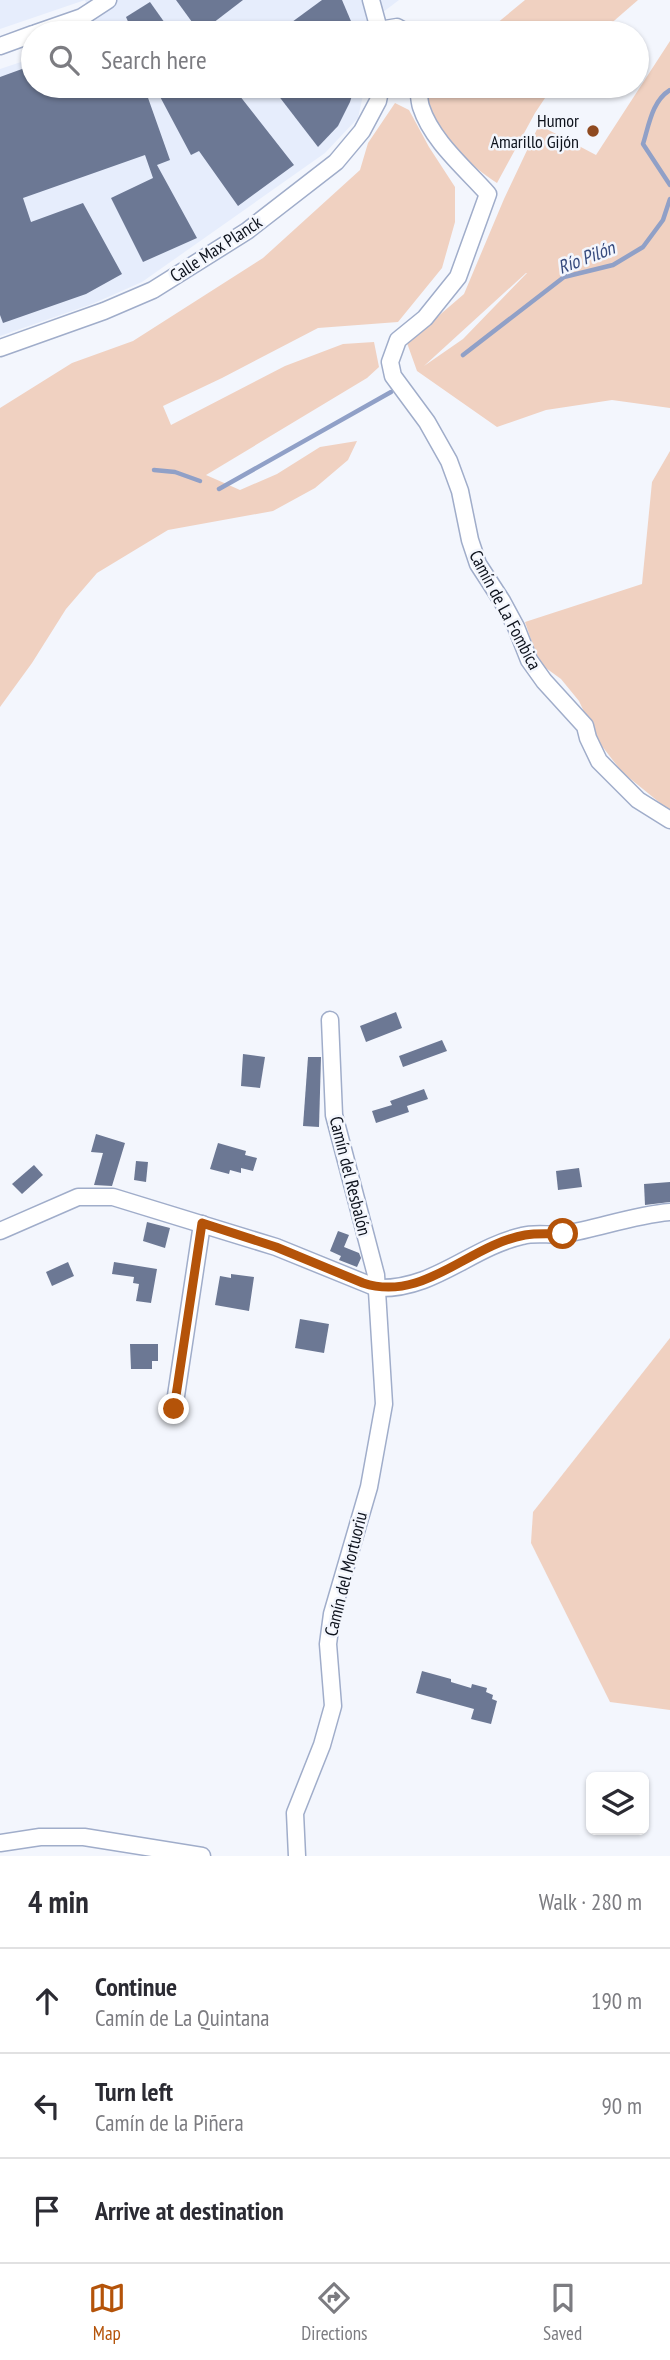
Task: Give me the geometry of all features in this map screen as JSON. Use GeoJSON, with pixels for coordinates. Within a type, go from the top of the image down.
{"type":"FeatureCollection","features":[{"type":"Feature","properties":{"kind":"street"},"geometry":{"type":"LineString","coordinates":[[71,21],[108,0]]}},
{"type":"Feature","properties":{"kind":"street"},"geometry":{"type":"LineString","coordinates":[[371,0],[376,21]]}},
{"type":"Feature","properties":{"kind":"street"},"geometry":{"type":"LineString","coordinates":[[0,46],[21,39]]}},
{"type":"Feature","properties":{"kind":"street","name":"Calle Max Planck"},"geometry":{"type":"LineString","coordinates":[[0,348],[104,311],[153,290],[247,231],[336,162],[362,131],[379,98]]}},
{"type":"Feature","properties":{"kind":"street","name":"Camín de La Fombica"},"geometry":{"type":"LineString","coordinates":[[419,98],[427,121],[439,139],[488,194],[457,277],[425,318],[398,340],[390,362],[393,376],[427,422],[449,460],[460,491],[478,564],[516,627],[529,660],[544,681],[585,726],[587,738],[599,761],[638,800],[670,820]]}},
{"type":"Feature","properties":{"kind":"street","name":"Camín del Resbalón"},"geometry":{"type":"LineString","coordinates":[[330,1020],[334,1115],[377,1288]]}},
{"type":"Feature","properties":{"kind":"street"},"geometry":{"type":"LineString","coordinates":[[0,1231],[78,1197],[113,1197],[276,1247],[377,1288],[393,1289],[426,1280],[523,1235],[563,1234],[646,1214],[670,1212]]}},
{"type":"Feature","properties":{"kind":"street"},"geometry":{"type":"LineString","coordinates":[[174,1409],[202,1223]]}},
{"type":"Feature","properties":{"kind":"street","name":"Camín del Mortuoriu"},"geometry":{"type":"LineString","coordinates":[[297,1856],[295,1813],[322,1745],[333,1706],[328,1644],[332,1614],[369,1487],[384,1404],[377,1288]]}},
{"type":"Feature","properties":{"kind":"street"},"geometry":{"type":"LineString","coordinates":[[0,1843],[40,1837],[85,1837],[202,1856]]}},
{"type":"Feature","properties":{"kind":"shaded area"},"geometry":{"type":"Polygon","coordinates":[[[0,0],[85,0],[21,21],[0,29],[0,0]]]}},
{"type":"Feature","properties":{"kind":"shaded area"},"geometry":{"type":"Polygon","coordinates":[[[85,0],[399,0],[371,21],[93,21],[85,0]]]}},
{"type":"Feature","properties":{"kind":"shaded area"},"geometry":{"type":"Polygon","coordinates":[[[525,0],[638,0],[614,21],[500,21],[525,0]]]}},
{"type":"Feature","properties":{"kind":"shaded area"},"geometry":{"type":"Polygon","coordinates":[[[670,41],[670,408],[612,400],[546,410],[497,427],[417,371],[407,343],[464,294],[539,125],[596,155],[633,98],[649,98],[649,73],[670,41]],[[526,273],[424,366],[463,339],[527,273],[526,273]]]}},
{"type":"Feature","properties":{"kind":"shaded area"},"geometry":{"type":"Polygon","coordinates":[[[21,62],[21,98],[362,98],[358,118],[325,153],[142,282],[92,304],[0,336],[0,69],[21,62]]]}},
{"type":"Feature","properties":{"kind":"shaded area"},"geometry":{"type":"Polygon","coordinates":[[[428,98],[545,98],[497,183],[468,161],[451,143],[430,110],[428,98]]]}},
{"type":"Feature","properties":{"kind":"shaded area"},"geometry":{"type":"Polygon","coordinates":[[[395,103],[409,110],[455,187],[455,222],[442,268],[398,322],[318,328],[163,406],[171,425],[285,366],[343,344],[374,342],[379,367],[367,378],[206,475],[240,490],[277,474],[320,447],[357,441],[348,460],[315,488],[273,511],[168,530],[97,573],[66,609],[0,707],[0,408],[72,363],[133,341],[263,258],[360,170],[368,143],[395,103]]]}},
{"type":"Feature","properties":{"kind":"shaded area"},"geometry":{"type":"Polygon","coordinates":[[[670,451],[670,811],[622,772],[598,741],[579,701],[561,679],[539,663],[525,622],[642,584],[652,482],[670,451]]]}},
{"type":"Feature","properties":{"kind":"shaded area"},"geometry":{"type":"Polygon","coordinates":[[[670,1338],[670,1710],[610,1702],[531,1543],[533,1512],[670,1338]]]}},
{"type":"Feature","properties":{"kind":"building"},"geometry":{"type":"Polygon","coordinates":[[[176,0],[243,0],[216,21],[191,21],[176,0]]]}},
{"type":"Feature","properties":{"kind":"building"},"geometry":{"type":"Polygon","coordinates":[[[322,0],[342,0],[351,21],[293,21],[322,0]]]}},
{"type":"Feature","properties":{"kind":"building"},"geometry":{"type":"Polygon","coordinates":[[[150,2],[163,21],[128,21],[126,17],[150,2]]]}},
{"type":"Feature","properties":{"kind":"building"},"geometry":{"type":"Polygon","coordinates":[[[21,69],[21,98],[148,98],[170,160],[157,165],[197,238],[143,262],[111,198],[153,178],[145,155],[23,198],[31,222],[83,203],[122,274],[86,294],[3,323],[0,315],[0,77],[21,69]]]}},
{"type":"Feature","properties":{"kind":"building"},"geometry":{"type":"Polygon","coordinates":[[[161,98],[241,98],[294,165],[238,206],[199,151],[191,155],[161,98]]]}},
{"type":"Feature","properties":{"kind":"building"},"geometry":{"type":"Polygon","coordinates":[[[280,98],[351,98],[338,126],[318,147],[280,98]]]}},
{"type":"Feature","properties":{"kind":"building"},"geometry":{"type":"Polygon","coordinates":[[[396,1012],[402,1028],[366,1042],[360,1026],[396,1012]]]}},
{"type":"Feature","properties":{"kind":"building"},"geometry":{"type":"Polygon","coordinates":[[[442,1040],[447,1051],[403,1067],[399,1056],[442,1040]]]}},
{"type":"Feature","properties":{"kind":"building"},"geometry":{"type":"Polygon","coordinates":[[[243,1054],[265,1057],[260,1088],[241,1086],[243,1054]]]}},
{"type":"Feature","properties":{"kind":"building"},"geometry":{"type":"Polygon","coordinates":[[[308,1057],[321,1057],[319,1127],[303,1126],[308,1057]]]}},
{"type":"Feature","properties":{"kind":"building"},"geometry":{"type":"Polygon","coordinates":[[[424,1089],[428,1099],[407,1106],[409,1112],[376,1123],[372,1111],[392,1105],[390,1101],[424,1089]]]}},
{"type":"Feature","properties":{"kind":"building"},"geometry":{"type":"Polygon","coordinates":[[[96,1134],[125,1143],[112,1186],[94,1185],[103,1153],[91,1152],[96,1134]]]}},
{"type":"Feature","properties":{"kind":"building"},"geometry":{"type":"Polygon","coordinates":[[[218,1143],[246,1151],[245,1155],[257,1158],[253,1171],[241,1168],[241,1173],[230,1170],[229,1174],[210,1169],[218,1143]]]}},
{"type":"Feature","properties":{"kind":"building"},"geometry":{"type":"Polygon","coordinates":[[[136,1161],[148,1162],[146,1182],[134,1180],[136,1161]]]}},
{"type":"Feature","properties":{"kind":"building"},"geometry":{"type":"Polygon","coordinates":[[[34,1165],[43,1175],[22,1194],[12,1184],[34,1165]]]}},
{"type":"Feature","properties":{"kind":"building"},"geometry":{"type":"Polygon","coordinates":[[[579,1168],[582,1187],[558,1190],[556,1171],[579,1168]]]}},
{"type":"Feature","properties":{"kind":"building"},"geometry":{"type":"Polygon","coordinates":[[[670,1182],[670,1202],[645,1205],[644,1184],[670,1182]]]}},
{"type":"Feature","properties":{"kind":"building"},"geometry":{"type":"Polygon","coordinates":[[[147,1222],[170,1228],[165,1248],[143,1241],[147,1222]]]}},
{"type":"Feature","properties":{"kind":"building"},"geometry":{"type":"Polygon","coordinates":[[[338,1231],[349,1235],[344,1247],[359,1253],[361,1258],[357,1267],[339,1260],[341,1256],[330,1251],[338,1231]]]}},
{"type":"Feature","properties":{"kind":"building"},"geometry":{"type":"Polygon","coordinates":[[[68,1262],[74,1276],[52,1286],[46,1272],[68,1262]]]}},
{"type":"Feature","properties":{"kind":"building"},"geometry":{"type":"Polygon","coordinates":[[[114,1262],[157,1269],[151,1303],[136,1301],[139,1284],[133,1283],[134,1277],[112,1274],[114,1262]]]}},
{"type":"Feature","properties":{"kind":"building"},"geometry":{"type":"Polygon","coordinates":[[[231,1274],[254,1277],[249,1311],[215,1305],[220,1276],[231,1278],[231,1274]]]}},
{"type":"Feature","properties":{"kind":"building"},"geometry":{"type":"Polygon","coordinates":[[[300,1319],[329,1324],[324,1353],[295,1348],[300,1319]]]}},
{"type":"Feature","properties":{"kind":"building"},"geometry":{"type":"Polygon","coordinates":[[[130,1344],[158,1344],[158,1361],[152,1361],[152,1369],[131,1369],[130,1344]]]}},
{"type":"Feature","properties":{"kind":"building"},"geometry":{"type":"Polygon","coordinates":[[[422,1671],[471,1688],[472,1684],[487,1688],[486,1692],[493,1695],[492,1699],[497,1701],[491,1724],[471,1719],[474,1709],[416,1693],[422,1671]]]}},
{"type":"Feature","properties":{"kind":"waterway","name":"Río Pilón"},"geometry":{"type":"LineString","coordinates":[[670,90],[655,107],[643,144],[670,185]]}},
{"type":"Feature","properties":{"kind":"waterway","name":"Río Pilón"},"geometry":{"type":"LineString","coordinates":[[463,355],[564,277],[613,265],[643,247],[663,220],[670,199]]}},
{"type":"Feature","properties":{"kind":"waterway","name":"Río Pilón"},"geometry":{"type":"LineString","coordinates":[[219,489],[391,392]]}},
{"type":"Feature","properties":{"kind":"waterway","name":"Río Pilón"},"geometry":{"type":"LineString","coordinates":[[154,470],[175,472],[200,481]]}},
{"type":"Feature","properties":{"kind":"place","name":"Humor Amarillo Gijón"},"geometry":{"type":"Point","coordinates":[593,131]}},
{"type":"Feature","properties":{"kind":"route"},"geometry":{"type":"LineString","coordinates":[[174,1409],[202,1223],[276,1247],[377,1288],[393,1289],[426,1280],[523,1235],[563,1234]]}}]}
